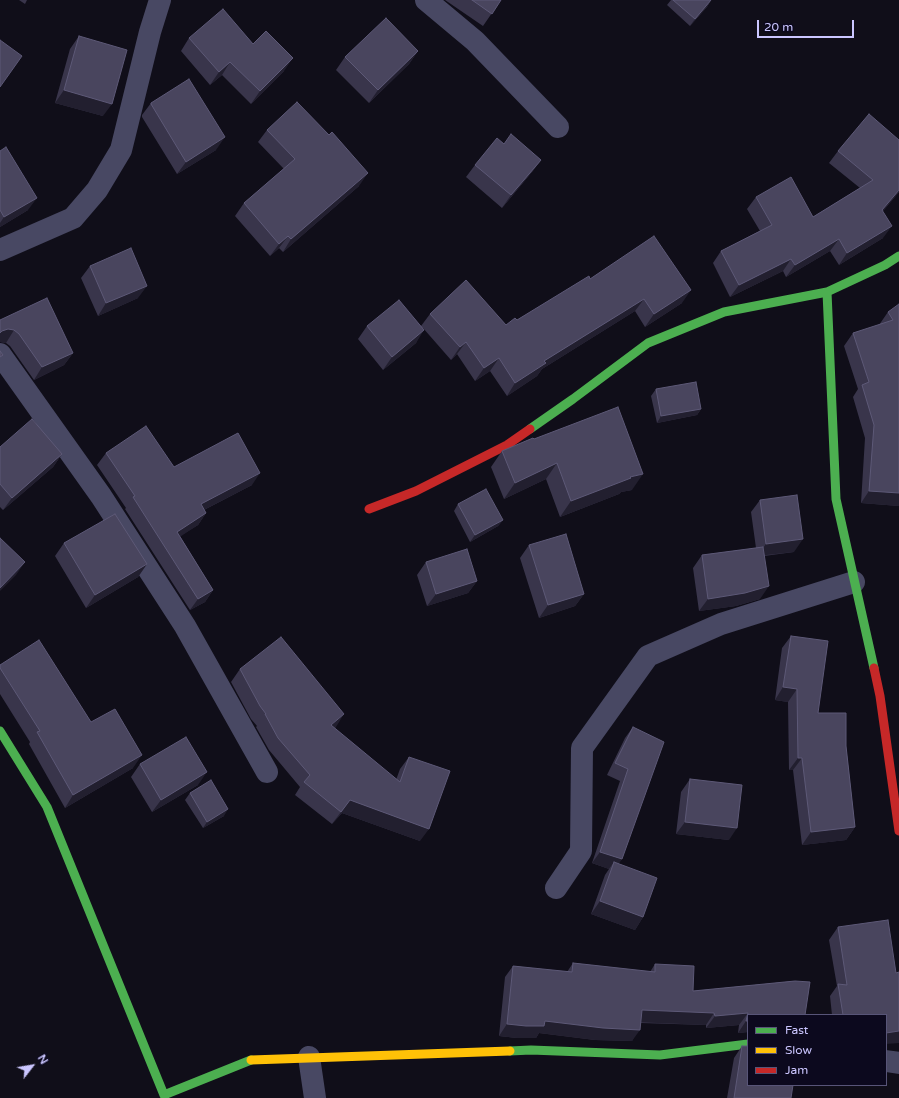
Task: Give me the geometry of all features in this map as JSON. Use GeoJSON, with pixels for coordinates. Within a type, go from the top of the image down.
{"type":"FeatureCollection","features":[{"type":"Feature","properties":{"kind":"street"},"geometry":{"type":"LineString","coordinates":[[0,250],[73,218],[96,190],[122,150],[150,32],[160,0]]}},
{"type":"Feature","properties":{"kind":"street"},"geometry":{"type":"LineString","coordinates":[[426,0],[475,41],[558,127]]}},
{"type":"Feature","properties":{"kind":"street"},"geometry":{"type":"LineString","coordinates":[[369,509],[416,491],[507,445],[573,399],[648,343],[724,312],[827,292],[885,265],[899,256]]}},
{"type":"Feature","properties":{"kind":"street"},"geometry":{"type":"LineString","coordinates":[[827,292],[836,499],[880,696],[895,779],[899,832]]}},
{"type":"Feature","properties":{"kind":"street"},"geometry":{"type":"LineString","coordinates":[[0,354],[101,496],[184,626],[267,772]]}},
{"type":"Feature","properties":{"kind":"street"},"geometry":{"type":"LineString","coordinates":[[556,888],[581,851],[582,748],[648,656],[720,624],[854,582]]}},
{"type":"Feature","properties":{"kind":"street"},"geometry":{"type":"LineString","coordinates":[[0,731],[47,807],[164,1097],[249,1060],[531,1050],[660,1055],[747,1044]]}},
{"type":"Feature","properties":{"kind":"street"},"geometry":{"type":"LineString","coordinates":[[308,1057],[315,1098]]}},
{"type":"Feature","properties":{"kind":"street"},"geometry":{"type":"LineString","coordinates":[[887,1062],[899,1063]]}},
{"type":"Feature","properties":{"kind":"building"},"geometry":{"type":"Polygon","coordinates":[[[472,0],[501,0],[492,14],[472,0]]]}},
{"type":"Feature","properties":{"kind":"building"},"geometry":{"type":"Polygon","coordinates":[[[673,0],[711,0],[695,19],[673,0]]]}},
{"type":"Feature","properties":{"kind":"building"},"geometry":{"type":"Polygon","coordinates":[[[223,9],[253,44],[266,31],[293,58],[260,91],[230,62],[219,72],[189,38],[223,9]]]}},
{"type":"Feature","properties":{"kind":"building"},"geometry":{"type":"Polygon","coordinates":[[[386,18],[418,51],[378,90],[345,57],[386,18]]]}},
{"type":"Feature","properties":{"kind":"building"},"geometry":{"type":"Polygon","coordinates":[[[79,36],[127,50],[112,104],[64,90],[79,36]]]}},
{"type":"Feature","properties":{"kind":"building"},"geometry":{"type":"Polygon","coordinates":[[[0,40],[22,56],[0,87],[0,40]]]}},
{"type":"Feature","properties":{"kind":"building"},"geometry":{"type":"Polygon","coordinates":[[[189,79],[225,137],[186,162],[151,103],[189,79]]]}},
{"type":"Feature","properties":{"kind":"building"},"geometry":{"type":"Polygon","coordinates":[[[297,102],[329,135],[332,132],[368,173],[291,239],[288,236],[279,244],[244,203],[295,159],[267,130],[297,102]]]}},
{"type":"Feature","properties":{"kind":"building"},"geometry":{"type":"Polygon","coordinates":[[[869,114],[899,140],[899,190],[882,210],[892,226],[847,253],[839,239],[795,265],[791,259],[739,285],[721,251],[772,225],[756,197],[791,177],[813,217],[873,180],[838,151],[869,114]]]}},
{"type":"Feature","properties":{"kind":"building"},"geometry":{"type":"Polygon","coordinates":[[[511,134],[541,160],[511,195],[475,165],[497,138],[504,144],[511,134]]]}},
{"type":"Feature","properties":{"kind":"building"},"geometry":{"type":"Polygon","coordinates":[[[6,147],[37,198],[4,217],[0,210],[0,151],[6,147]]]}},
{"type":"Feature","properties":{"kind":"building"},"geometry":{"type":"Polygon","coordinates":[[[654,236],[691,290],[654,314],[644,299],[544,361],[546,363],[515,383],[499,358],[484,368],[466,342],[460,347],[430,314],[466,280],[506,325],[515,318],[517,320],[589,276],[590,279],[654,236]]]}},
{"type":"Feature","properties":{"kind":"building"},"geometry":{"type":"Polygon","coordinates":[[[131,248],[147,286],[106,303],[90,266],[131,248]]]}},
{"type":"Feature","properties":{"kind":"building"},"geometry":{"type":"Polygon","coordinates":[[[47,298],[73,353],[42,367],[19,334],[14,330],[8,329],[0,333],[0,320],[47,298]]]}},
{"type":"Feature","properties":{"kind":"building"},"geometry":{"type":"Polygon","coordinates":[[[399,300],[424,330],[392,357],[367,326],[399,300]]]}},
{"type":"Feature","properties":{"kind":"building"},"geometry":{"type":"Polygon","coordinates":[[[899,304],[899,493],[869,491],[874,425],[862,385],[869,382],[853,333],[893,320],[888,312],[899,304]]]}},
{"type":"Feature","properties":{"kind":"building"},"geometry":{"type":"Polygon","coordinates":[[[696,382],[701,409],[661,416],[656,389],[696,382]]]}},
{"type":"Feature","properties":{"kind":"building"},"geometry":{"type":"Polygon","coordinates":[[[618,407],[643,474],[630,477],[631,478],[571,501],[557,463],[515,483],[502,451],[618,407]]]}},
{"type":"Feature","properties":{"kind":"building"},"geometry":{"type":"Polygon","coordinates":[[[32,419],[62,454],[12,498],[0,484],[0,447],[32,419]]]}},
{"type":"Feature","properties":{"kind":"building"},"geometry":{"type":"Polygon","coordinates":[[[146,426],[174,467],[238,433],[260,473],[201,504],[206,513],[177,532],[213,590],[198,599],[133,497],[135,496],[106,453],[146,426]]]}},
{"type":"Feature","properties":{"kind":"building"},"geometry":{"type":"Polygon","coordinates":[[[486,489],[503,520],[475,535],[458,504],[486,489]]]}},
{"type":"Feature","properties":{"kind":"building"},"geometry":{"type":"Polygon","coordinates":[[[797,495],[803,539],[766,544],[760,500],[797,495]]]}},
{"type":"Feature","properties":{"kind":"building"},"geometry":{"type":"Polygon","coordinates":[[[115,514],[147,564],[95,595],[64,543],[115,514]]]}},
{"type":"Feature","properties":{"kind":"building"},"geometry":{"type":"Polygon","coordinates":[[[566,534],[584,594],[548,605],[529,545],[566,534]]]}},
{"type":"Feature","properties":{"kind":"building"},"geometry":{"type":"Polygon","coordinates":[[[0,538],[25,562],[0,588],[0,538]]]}},
{"type":"Feature","properties":{"kind":"building"},"geometry":{"type":"Polygon","coordinates":[[[763,547],[769,586],[745,593],[708,599],[702,555],[763,547]]]}},
{"type":"Feature","properties":{"kind":"building"},"geometry":{"type":"Polygon","coordinates":[[[467,549],[477,581],[436,594],[426,562],[467,549]]]}},
{"type":"Feature","properties":{"kind":"building"},"geometry":{"type":"Polygon","coordinates":[[[791,636],[828,641],[818,713],[846,713],[846,746],[855,827],[811,832],[802,758],[798,758],[797,689],[783,687],[791,636]]]}},
{"type":"Feature","properties":{"kind":"building"},"geometry":{"type":"Polygon","coordinates":[[[281,637],[344,714],[331,725],[400,782],[409,757],[450,771],[429,829],[350,800],[341,812],[304,782],[310,775],[278,738],[240,669],[281,637]]]}},
{"type":"Feature","properties":{"kind":"building"},"geometry":{"type":"Polygon","coordinates":[[[39,640],[91,722],[115,709],[142,755],[73,795],[37,732],[40,731],[0,668],[0,665],[39,640]]]}},
{"type":"Feature","properties":{"kind":"building"},"geometry":{"type":"Polygon","coordinates":[[[633,727],[664,742],[622,859],[600,852],[628,769],[615,763],[633,727]]]}},
{"type":"Feature","properties":{"kind":"building"},"geometry":{"type":"Polygon","coordinates":[[[186,737],[207,772],[161,800],[140,764],[186,737]]]}},
{"type":"Feature","properties":{"kind":"building"},"geometry":{"type":"Polygon","coordinates":[[[690,779],[742,785],[737,828],[685,822],[690,779]]]}},
{"type":"Feature","properties":{"kind":"building"},"geometry":{"type":"Polygon","coordinates":[[[211,780],[228,809],[207,822],[190,793],[211,780]]]}},
{"type":"Feature","properties":{"kind":"building"},"geometry":{"type":"Polygon","coordinates":[[[614,862],[657,878],[643,917],[600,901],[614,862]]]}},
{"type":"Feature","properties":{"kind":"building"},"geometry":{"type":"Polygon","coordinates":[[[888,920],[896,973],[899,972],[899,1031],[887,1033],[887,1014],[843,1014],[838,984],[847,985],[838,927],[888,920]]]}},
{"type":"Feature","properties":{"kind":"building"},"geometry":{"type":"Polygon","coordinates":[[[573,963],[655,972],[655,964],[694,966],[693,991],[795,981],[810,982],[805,1014],[748,1013],[715,1016],[714,1013],[642,1010],[640,1030],[603,1028],[545,1021],[544,1026],[507,1024],[513,966],[572,972],[573,963]]]}},
{"type":"Feature","properties":{"kind":"building"},"geometry":{"type":"Polygon","coordinates":[[[742,1046],[747,1046],[747,1086],[793,1086],[791,1098],[734,1098],[742,1046]]]}},
{"type":"Feature","properties":{"kind":"traffic: fast"},"geometry":{"type":"LineString","coordinates":[[874,668],[836,499],[827,292],[885,265],[899,256]]}},
{"type":"Feature","properties":{"kind":"traffic: fast"},"geometry":{"type":"LineString","coordinates":[[530,429],[648,343],[724,312],[827,292]]}},
{"type":"Feature","properties":{"kind":"traffic: fast"},"geometry":{"type":"LineString","coordinates":[[0,731],[47,807],[164,1095],[251,1060]]}},
{"type":"Feature","properties":{"kind":"traffic: fast"},"geometry":{"type":"LineString","coordinates":[[510,1051],[531,1050],[660,1055],[747,1044]]}},
{"type":"Feature","properties":{"kind":"traffic: slow"},"geometry":{"type":"LineString","coordinates":[[251,1060],[510,1051]]}},
{"type":"Feature","properties":{"kind":"traffic: jam"},"geometry":{"type":"LineString","coordinates":[[369,509],[416,491],[507,445],[530,429]]}},
{"type":"Feature","properties":{"kind":"traffic: jam"},"geometry":{"type":"LineString","coordinates":[[874,668],[880,696],[899,831]]}}]}
